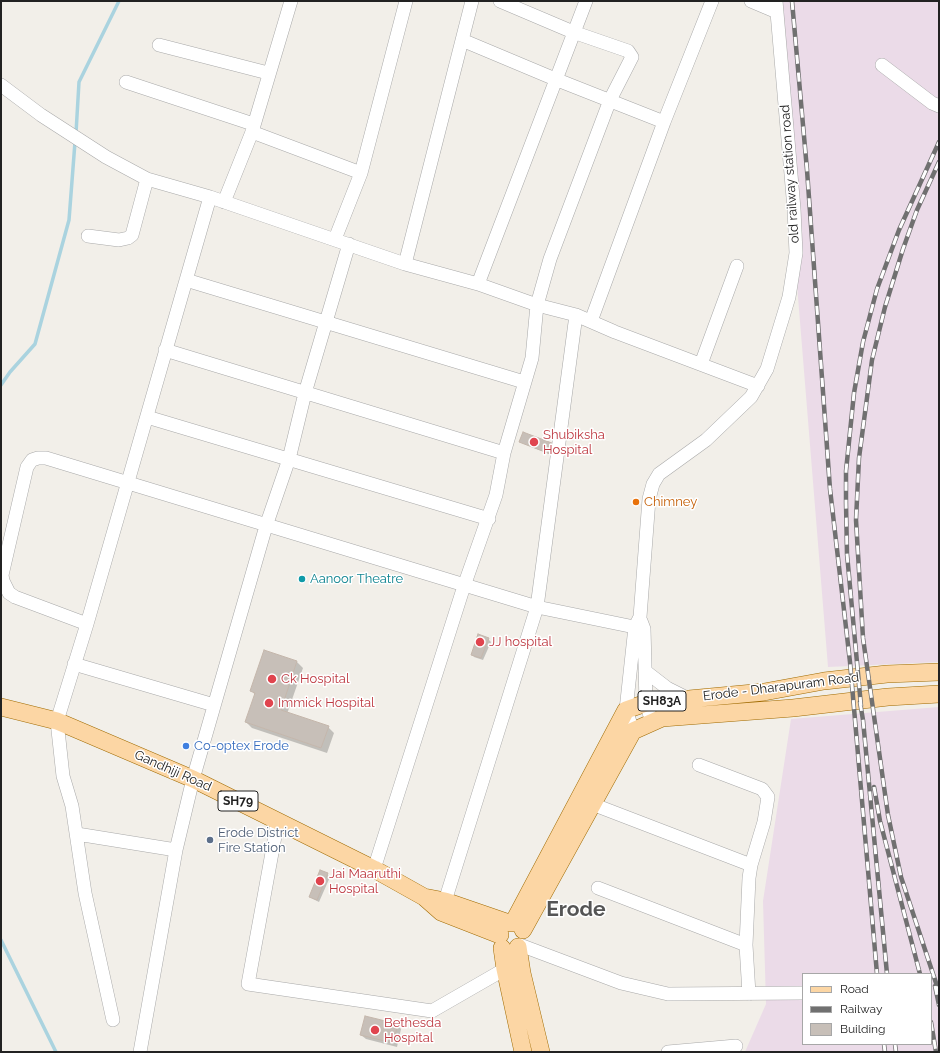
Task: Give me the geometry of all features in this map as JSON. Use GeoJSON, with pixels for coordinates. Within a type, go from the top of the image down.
{"type":"FeatureCollection","features":[{"type":"Feature","properties":{"kind":"main road","name":"Erode - Dharapuram Road"},"geometry":{"type":"LineString","coordinates":[[626,710],[646,703],[764,692],[824,681],[887,674],[939,672]]}},
{"type":"Feature","properties":{"kind":"main road","name":"Erode - Dharapuram Road"},"geometry":{"type":"LineString","coordinates":[[634,732],[662,718],[793,708],[888,697],[939,694]]}},
{"type":"Feature","properties":{"kind":"main road","name":"Gandhiji Road"},"geometry":{"type":"LineString","coordinates":[[1,707],[52,719],[193,778],[374,869],[424,897],[440,912],[512,936]]}},
{"type":"Feature","properties":{"kind":"main road","name":"SH83A"},"geometry":{"type":"LineString","coordinates":[[512,936],[626,710]]}},
{"type":"Feature","properties":{"kind":"main road"},"geometry":{"type":"LineString","coordinates":[[524,1052],[505,969],[512,936],[634,732]]}},
{"type":"Feature","properties":{"kind":"main road","name":"Gandhiji Road"},"geometry":{"type":"LineString","coordinates":[[424,897],[445,901],[512,936]]}},
{"type":"Feature","properties":{"kind":"main road"},"geometry":{"type":"LineString","coordinates":[[512,936],[542,1052]]}},
{"type":"Feature","properties":{"kind":"street"},"geometry":{"type":"LineString","coordinates":[[224,202],[252,128],[268,73],[292,1]]}},
{"type":"Feature","properties":{"kind":"street"},"geometry":{"type":"LineString","coordinates":[[335,239],[361,173],[406,1]]}},
{"type":"Feature","properties":{"kind":"street"},"geometry":{"type":"LineString","coordinates":[[405,264],[472,1]]}},
{"type":"Feature","properties":{"kind":"street"},"geometry":{"type":"LineString","coordinates":[[374,869],[464,586],[489,519],[496,495],[504,453],[532,358],[537,305],[550,259],[610,100],[630,61],[631,53],[573,32],[500,1]]}},
{"type":"Feature","properties":{"kind":"street"},"geometry":{"type":"LineString","coordinates":[[478,284],[586,1]]}},
{"type":"Feature","properties":{"kind":"street"},"geometry":{"type":"LineString","coordinates":[[591,322],[664,122],[712,1]]}},
{"type":"Feature","properties":{"kind":"street"},"geometry":{"type":"LineString","coordinates":[[751,1],[777,6]]}},
{"type":"Feature","properties":{"kind":"street","name":"old railway station road"},"geometry":{"type":"LineString","coordinates":[[639,624],[649,499],[653,484],[659,474],[706,440],[751,397],[767,369],[789,297],[796,253],[794,209],[777,6]]}},
{"type":"Feature","properties":{"kind":"street"},"geometry":{"type":"LineString","coordinates":[[462,40],[555,80],[664,122]]}},
{"type":"Feature","properties":{"kind":"street"},"geometry":{"type":"LineString","coordinates":[[159,45],[268,73]]}},
{"type":"Feature","properties":{"kind":"street"},"geometry":{"type":"LineString","coordinates":[[882,65],[932,103],[939,106]]}},
{"type":"Feature","properties":{"kind":"street"},"geometry":{"type":"LineString","coordinates":[[126,82],[252,128],[361,173]]}},
{"type":"Feature","properties":{"kind":"street"},"geometry":{"type":"LineString","coordinates":[[1,85],[41,115],[106,157],[147,179],[210,197],[405,264],[478,284],[537,305],[576,315],[758,386]]}},
{"type":"Feature","properties":{"kind":"street"},"geometry":{"type":"LineString","coordinates":[[88,236],[119,240],[128,238],[132,235],[147,179]]}},
{"type":"Feature","properties":{"kind":"street"},"geometry":{"type":"LineString","coordinates":[[113,1020],[85,892],[78,834],[63,776],[52,719],[74,664],[87,624],[126,483],[147,417],[210,197]]}},
{"type":"Feature","properties":{"kind":"street"},"geometry":{"type":"LineString","coordinates":[[140,1052],[176,850],[193,778],[266,526],[289,460],[306,393],[350,244]]}},
{"type":"Feature","properties":{"kind":"street"},"geometry":{"type":"LineString","coordinates":[[701,364],[738,266]]}},
{"type":"Feature","properties":{"kind":"street"},"geometry":{"type":"LineString","coordinates":[[186,280],[327,321],[524,382]]}},
{"type":"Feature","properties":{"kind":"street"},"geometry":{"type":"LineString","coordinates":[[445,901],[537,607],[576,315]]}},
{"type":"Feature","properties":{"kind":"street"},"geometry":{"type":"LineString","coordinates":[[165,350],[504,453]]}},
{"type":"Feature","properties":{"kind":"street"},"geometry":{"type":"LineString","coordinates":[[147,417],[489,519]]}},
{"type":"Feature","properties":{"kind":"street"},"geometry":{"type":"LineString","coordinates":[[87,624],[34,605],[9,594],[5,588],[2,575],[27,467],[32,460],[46,458],[537,607],[639,624]]}},
{"type":"Feature","properties":{"kind":"street"},"geometry":{"type":"LineString","coordinates":[[639,624],[645,671],[646,703],[652,722]]}},
{"type":"Feature","properties":{"kind":"street"},"geometry":{"type":"LineString","coordinates":[[634,732],[626,710],[639,624]]}},
{"type":"Feature","properties":{"kind":"street"},"geometry":{"type":"LineString","coordinates":[[74,664],[214,705]]}},
{"type":"Feature","properties":{"kind":"street"},"geometry":{"type":"LineString","coordinates":[[645,671],[667,688],[687,698]]}},
{"type":"Feature","properties":{"kind":"street"},"geometry":{"type":"LineString","coordinates":[[699,765],[756,786],[765,792],[768,802],[764,822],[750,865],[746,911],[746,945],[749,994]]}},
{"type":"Feature","properties":{"kind":"street"},"geometry":{"type":"LineString","coordinates":[[592,804],[750,865]]}},
{"type":"Feature","properties":{"kind":"street"},"geometry":{"type":"LineString","coordinates":[[278,820],[248,984],[432,1011],[505,969]]}},
{"type":"Feature","properties":{"kind":"street"},"geometry":{"type":"LineString","coordinates":[[78,834],[176,850]]}},
{"type":"Feature","properties":{"kind":"street"},"geometry":{"type":"LineString","coordinates":[[598,888],[746,945]]}},
{"type":"Feature","properties":{"kind":"street"},"geometry":{"type":"LineString","coordinates":[[512,936],[621,983],[642,988],[677,994],[802,993]]}},
{"type":"Feature","properties":{"kind":"street"},"geometry":{"type":"LineString","coordinates":[[668,1052],[736,1046]]}},
{"type":"Feature","properties":{"kind":"shaded area"},"geometry":{"type":"Polygon","coordinates":[[[774,1],[939,1],[939,662],[828,667],[774,1]]]}},
{"type":"Feature","properties":{"kind":"shaded area"},"geometry":{"type":"Polygon","coordinates":[[[939,707],[939,1052],[745,1052],[766,1004],[763,901],[791,719],[939,707]]]}},
{"type":"Feature","properties":{"kind":"building"},"geometry":{"type":"Polygon","coordinates":[[[523,432],[557,445],[553,455],[519,442],[523,432]]]}},
{"type":"Feature","properties":{"kind":"building"},"geometry":{"type":"Polygon","coordinates":[[[478,634],[489,638],[481,658],[471,655],[478,634]]]}},
{"type":"Feature","properties":{"kind":"building"},"geometry":{"type":"Polygon","coordinates":[[[264,650],[297,661],[281,710],[329,726],[321,748],[245,722],[255,693],[250,691],[264,650]]]}},
{"type":"Feature","properties":{"kind":"building"},"geometry":{"type":"Polygon","coordinates":[[[320,870],[328,873],[317,900],[309,897],[320,870]]]}},
{"type":"Feature","properties":{"kind":"building"},"geometry":{"type":"Polygon","coordinates":[[[365,1016],[398,1024],[393,1043],[360,1035],[365,1016]]]}},
{"type":"Feature","properties":{"kind":"waterway"},"geometry":{"type":"LineString","coordinates":[[76,133],[79,82],[119,1]]}},
{"type":"Feature","properties":{"kind":"waterway"},"geometry":{"type":"LineString","coordinates":[[1,385],[10,372],[35,344],[69,220],[75,142]]}},
{"type":"Feature","properties":{"kind":"waterway"},"geometry":{"type":"LineString","coordinates":[[1,940],[56,1052]]}},
{"type":"Feature","properties":{"kind":"railway"},"geometry":{"type":"LineString","coordinates":[[792,1],[807,170],[830,489],[850,662],[877,973]]}},
{"type":"Feature","properties":{"kind":"railway"},"geometry":{"type":"LineString","coordinates":[[861,706],[847,554],[846,471],[854,393],[863,342],[877,289],[899,230],[939,142]]}},
{"type":"Feature","properties":{"kind":"railway"},"geometry":{"type":"LineString","coordinates":[[939,162],[917,210],[903,249],[885,307],[872,360],[859,458],[856,520],[863,638],[888,815],[901,877],[939,992]]}},
{"type":"Feature","properties":{"kind":"railway"},"geometry":{"type":"LineString","coordinates":[[860,702],[863,720],[887,973]]}},
{"type":"Feature","properties":{"kind":"railway"},"geometry":{"type":"LineString","coordinates":[[874,787],[880,821],[920,973]]}},
{"type":"Feature","properties":{"kind":"railway"},"geometry":{"type":"LineString","coordinates":[[935,986],[939,1005]]}},
{"type":"Feature","properties":{"kind":"railway"},"geometry":{"type":"LineString","coordinates":[[932,1028],[936,1052]]}},
{"type":"Feature","properties":{"kind":"railway"},"geometry":{"type":"LineString","coordinates":[[884,1045],[885,1052]]}},
{"type":"Feature","properties":{"kind":"railway"},"geometry":{"type":"LineString","coordinates":[[895,1045],[896,1052]]}},
{"type":"Feature","properties":{"kind":"place","name":"Shubiksha Hospital"},"geometry":{"type":"Point","coordinates":[534,442]}},
{"type":"Feature","properties":{"kind":"place","name":"Chimney"},"geometry":{"type":"Point","coordinates":[636,502]}},
{"type":"Feature","properties":{"kind":"place","name":"Aanoor Theatre"},"geometry":{"type":"Point","coordinates":[302,579]}},
{"type":"Feature","properties":{"kind":"place","name":"JJ hospital"},"geometry":{"type":"Point","coordinates":[480,642]}},
{"type":"Feature","properties":{"kind":"place","name":"Ck Hospital"},"geometry":{"type":"Point","coordinates":[272,679]}},
{"type":"Feature","properties":{"kind":"place","name":"Immick Hospital"},"geometry":{"type":"Point","coordinates":[269,703]}},
{"type":"Feature","properties":{"kind":"place","name":"Co-optex Erode"},"geometry":{"type":"Point","coordinates":[186,746]}},
{"type":"Feature","properties":{"kind":"place","name":"Erode District Fire Station"},"geometry":{"type":"Point","coordinates":[210,840]}},
{"type":"Feature","properties":{"kind":"place","name":"Jai Maaruthi Hospital"},"geometry":{"type":"Point","coordinates":[320,881]}},
{"type":"Feature","properties":{"kind":"place","name":"Bethesda Hospital"},"geometry":{"type":"Point","coordinates":[375,1030]}},
{"type":"Feature","properties":{"kind":"district","name":"Erode"},"geometry":{"type":"Point","coordinates":[576,910]}}]}
